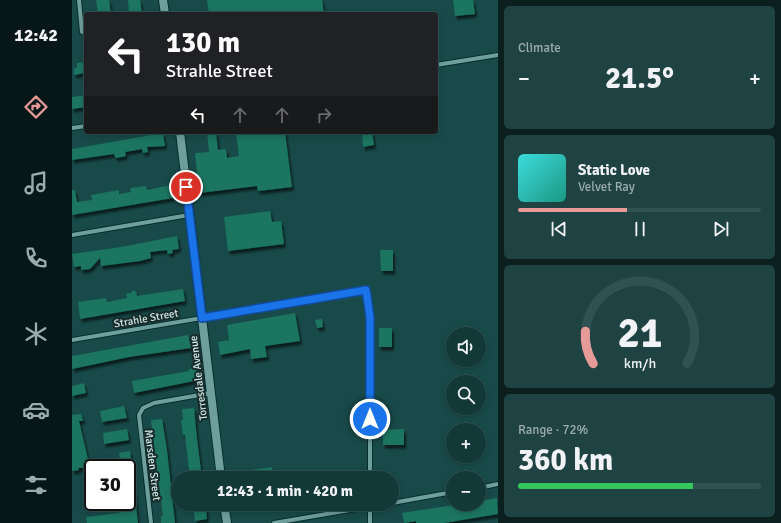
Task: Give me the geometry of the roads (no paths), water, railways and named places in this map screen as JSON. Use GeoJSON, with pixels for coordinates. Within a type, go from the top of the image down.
{"type":"FeatureCollection","features":[{"type":"Feature","properties":{"kind":"street"},"geometry":{"type":"LineString","coordinates":[[79,0],[84,32]]}},
{"type":"Feature","properties":{"kind":"street"},"geometry":{"type":"LineString","coordinates":[[163,0],[165,12]]}},
{"type":"Feature","properties":{"kind":"street"},"geometry":{"type":"LineString","coordinates":[[438,65],[498,55]]}},
{"type":"Feature","properties":{"kind":"street"},"geometry":{"type":"LineString","coordinates":[[72,128],[84,126]]}},
{"type":"Feature","properties":{"kind":"street","name":"Torresdale Avenue"},"geometry":{"type":"LineString","coordinates":[[180,134],[220,471]]}},
{"type":"Feature","properties":{"kind":"street"},"geometry":{"type":"LineString","coordinates":[[72,235],[190,215]]}},
{"type":"Feature","properties":{"kind":"street","name":"Strahle Street"},"geometry":{"type":"LineString","coordinates":[[72,340],[366,290],[370,317],[370,471]]}},
{"type":"Feature","properties":{"kind":"street","name":"Marsden Street"},"geometry":{"type":"LineString","coordinates":[[151,523],[138,422],[141,411],[148,405],[211,394]]}},
{"type":"Feature","properties":{"kind":"street"},"geometry":{"type":"LineString","coordinates":[[486,487],[498,484]]}},
{"type":"Feature","properties":{"kind":"street"},"geometry":{"type":"LineString","coordinates":[[399,502],[446,493]]}},
{"type":"Feature","properties":{"kind":"street"},"geometry":{"type":"LineString","coordinates":[[225,511],[227,523]]}},
{"type":"Feature","properties":{"kind":"street"},"geometry":{"type":"LineString","coordinates":[[274,523],[338,511]]}},
{"type":"Feature","properties":{"kind":"street"},"geometry":{"type":"LineString","coordinates":[[370,511],[370,523]]}}]}
